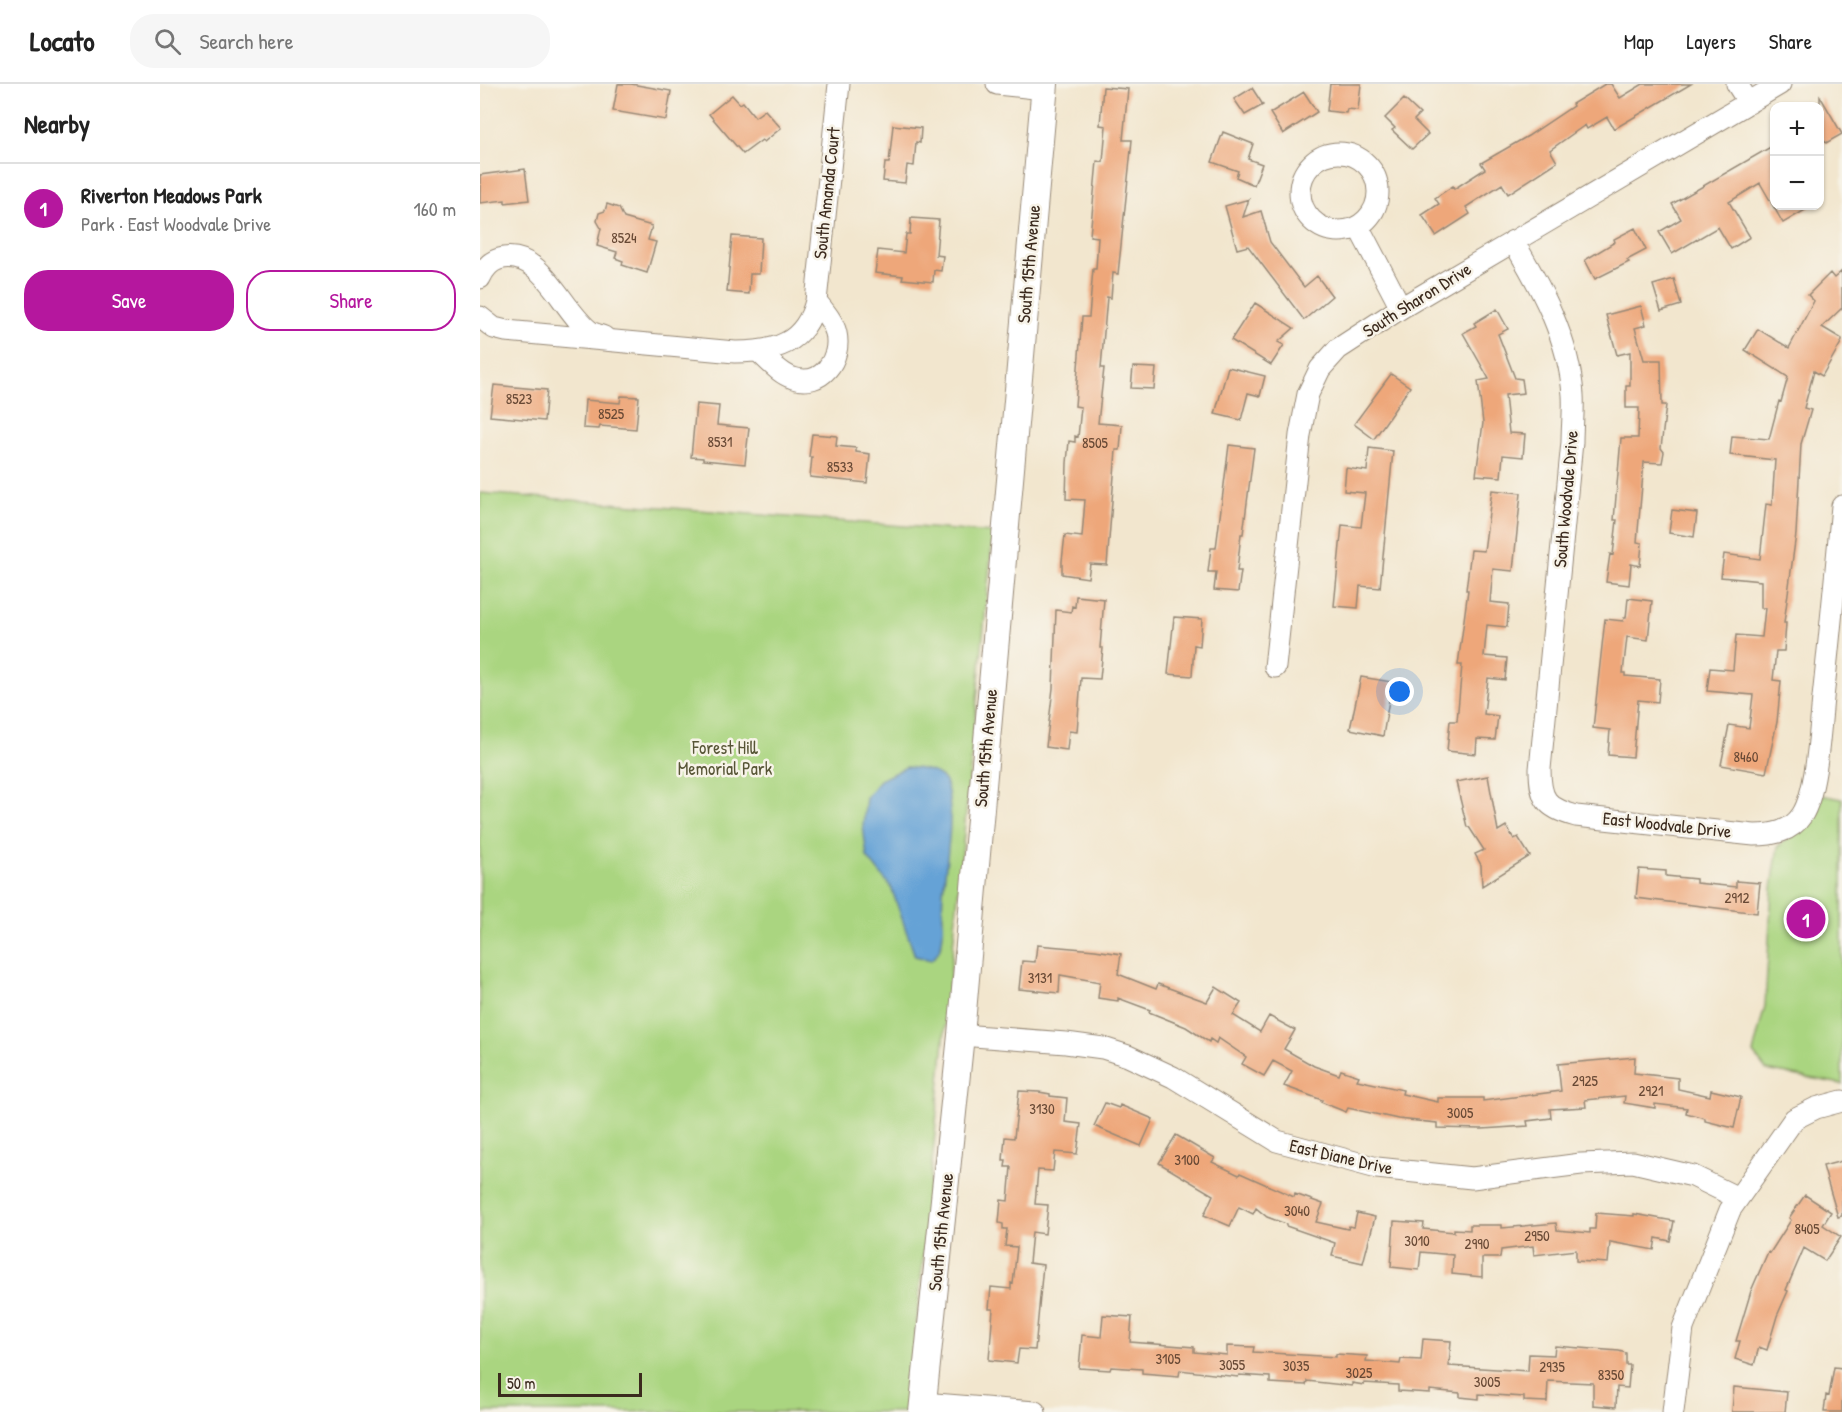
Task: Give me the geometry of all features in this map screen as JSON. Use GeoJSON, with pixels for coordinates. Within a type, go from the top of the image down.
{"type":"FeatureCollection","features":[{"type":"Feature","properties":{"kind":"street","name":"South Amanda Court"},"geometry":{"type":"LineString","coordinates":[[480,317],[494,328],[506,331],[735,352],[775,349],[792,339],[805,327],[812,316],[816,302],[838,84]]}},
{"type":"Feature","properties":{"kind":"street"},"geometry":{"type":"LineString","coordinates":[[997,84],[1045,86]]}},
{"type":"Feature","properties":{"kind":"street"},"geometry":{"type":"LineString","coordinates":[[1737,84],[1749,103]]}},
{"type":"Feature","properties":{"kind":"street","name":"South Sharon Drive"},"geometry":{"type":"LineString","coordinates":[[1275,668],[1300,435],[1308,394],[1320,369],[1338,349],[1401,308],[1780,84]]}},
{"type":"Feature","properties":{"kind":"street","name":"South 15th Avenue"},"geometry":{"type":"LineString","coordinates":[[922,1408],[961,1035],[1045,86]]}},
{"type":"Feature","properties":{"kind":"street"},"geometry":{"type":"LineString","coordinates":[[1358,226],[1401,308]]}},
{"type":"Feature","properties":{"kind":"street","name":"South Woodvale Drive"},"geometry":{"type":"LineString","coordinates":[[1513,241],[1533,275],[1556,323],[1569,367],[1573,396],[1572,442],[1540,769]]}},
{"type":"Feature","properties":{"kind":"street","name":"South Amanda Court"},"geometry":{"type":"LineString","coordinates":[[480,278],[484,269],[494,261],[506,258],[519,259],[530,264],[542,274],[591,332],[610,339]]}},
{"type":"Feature","properties":{"kind":"street"},"geometry":{"type":"LineString","coordinates":[[759,352],[779,370],[794,379],[809,380],[827,371],[834,358],[836,333],[832,321],[816,302]]}},
{"type":"Feature","properties":{"kind":"street","name":"East Woodvale Drive"},"geometry":{"type":"LineString","coordinates":[[1540,769],[1540,787],[1549,805],[1576,816],[1769,835],[1797,822],[1809,800],[1818,751],[1842,506]]}},
{"type":"Feature","properties":{"kind":"street","name":"East Diane Drive"},"geometry":{"type":"LineString","coordinates":[[961,1035],[1066,1043],[1102,1048],[1128,1056],[1173,1077],[1278,1141],[1377,1168],[1472,1178],[1581,1164],[1633,1162],[1693,1176],[1738,1198]]}},
{"type":"Feature","properties":{"kind":"street"},"geometry":{"type":"LineString","coordinates":[[1673,1412],[1683,1328],[1730,1210],[1794,1119],[1816,1108],[1842,1101]]}},
{"type":"Feature","properties":{"kind":"street"},"geometry":{"type":"LineString","coordinates":[[922,1408],[1035,1412]]}},
{"type":"Feature","properties":{"kind":"green space","name":"Forest Hill Memorial Park"},"geometry":{"type":"Polygon","coordinates":[[[480,493],[993,533],[908,1412],[480,1412],[480,493]]]}},
{"type":"Feature","properties":{"kind":"green space"},"geometry":{"type":"Polygon","coordinates":[[[1821,795],[1842,799],[1842,1084],[1766,1070],[1753,1053],[1765,1006],[1772,888],[1778,846],[1811,817],[1821,795]]]}},
{"type":"Feature","properties":{"kind":"water"},"geometry":{"type":"Polygon","coordinates":[[[906,767],[939,775],[946,784],[949,796],[950,824],[943,900],[943,935],[940,949],[931,960],[915,956],[891,887],[867,857],[863,826],[866,797],[880,780],[906,767]]]}},
{"type":"Feature","properties":{"kind":"building"},"geometry":{"type":"Polygon","coordinates":[[[618,84],[671,91],[666,120],[613,111],[618,84]]]}},
{"type":"Feature","properties":{"kind":"building"},"geometry":{"type":"Polygon","coordinates":[[[1330,84],[1361,84],[1358,110],[1347,109],[1346,113],[1327,111],[1330,84]]]}},
{"type":"Feature","properties":{"kind":"building"},"geometry":{"type":"Polygon","coordinates":[[[1605,84],[1611,84],[1620,98],[1643,84],[1691,84],[1614,129],[1607,117],[1587,129],[1585,125],[1550,150],[1557,162],[1508,194],[1502,184],[1466,207],[1470,214],[1436,236],[1422,215],[1439,204],[1435,198],[1485,169],[1481,163],[1528,136],[1573,106],[1572,104],[1605,84]]]}},
{"type":"Feature","properties":{"kind":"building"},"geometry":{"type":"Polygon","coordinates":[[[1103,87],[1128,89],[1123,140],[1132,140],[1118,274],[1113,273],[1111,298],[1107,297],[1101,368],[1104,368],[1098,423],[1122,425],[1120,450],[1116,450],[1107,565],[1090,564],[1088,578],[1062,574],[1062,561],[1065,535],[1082,537],[1085,500],[1066,499],[1067,463],[1069,441],[1075,442],[1075,436],[1078,437],[1081,407],[1075,406],[1082,317],[1089,317],[1093,269],[1096,269],[1098,237],[1090,236],[1097,161],[1103,162],[1106,126],[1100,125],[1103,87]]]}},
{"type":"Feature","properties":{"kind":"building"},"geometry":{"type":"Polygon","coordinates":[[[1252,88],[1263,105],[1245,115],[1234,99],[1252,88]]]}},
{"type":"Feature","properties":{"kind":"building"},"geometry":{"type":"Polygon","coordinates":[[[1304,92],[1317,112],[1283,134],[1270,113],[1304,92]]]}},
{"type":"Feature","properties":{"kind":"building"},"geometry":{"type":"Polygon","coordinates":[[[732,95],[740,104],[743,102],[755,117],[765,110],[781,128],[764,142],[762,140],[743,154],[709,114],[732,95]]]}},
{"type":"Feature","properties":{"kind":"building"},"geometry":{"type":"Polygon","coordinates":[[[1404,99],[1420,114],[1414,120],[1428,134],[1412,149],[1392,130],[1395,128],[1385,118],[1404,99]]]}},
{"type":"Feature","properties":{"kind":"building"},"geometry":{"type":"Polygon","coordinates":[[[1824,103],[1842,134],[1826,143],[1824,140],[1824,103]]]}},
{"type":"Feature","properties":{"kind":"building"},"geometry":{"type":"Polygon","coordinates":[[[893,125],[921,128],[920,143],[916,142],[914,166],[907,165],[905,183],[883,181],[885,163],[889,163],[893,125]]]}},
{"type":"Feature","properties":{"kind":"building"},"geometry":{"type":"Polygon","coordinates":[[[1223,132],[1253,144],[1248,159],[1262,164],[1254,185],[1236,177],[1238,171],[1212,162],[1223,132]]]}},
{"type":"Feature","properties":{"kind":"building"},"geometry":{"type":"Polygon","coordinates":[[[1770,147],[1770,200],[1760,183],[1729,202],[1750,237],[1731,249],[1718,227],[1672,254],[1659,232],[1681,219],[1672,204],[1770,147]]]}},
{"type":"Feature","properties":{"kind":"building"},"geometry":{"type":"Polygon","coordinates":[[[525,169],[529,200],[480,203],[480,175],[525,169]]]}},
{"type":"Feature","properties":{"kind":"building"},"geometry":{"type":"Polygon","coordinates":[[[1249,199],[1243,217],[1261,211],[1270,242],[1304,287],[1317,276],[1332,296],[1304,320],[1248,246],[1237,249],[1225,206],[1249,199]]]}},
{"type":"Feature","properties":{"kind":"building"},"geometry":{"type":"Polygon","coordinates":[[[607,204],[619,208],[624,218],[652,226],[648,240],[656,242],[647,273],[622,265],[623,261],[615,258],[617,252],[597,246],[601,228],[597,221],[599,213],[605,211],[607,204]]]}},
{"type":"Feature","properties":{"kind":"building"},"geometry":{"type":"Polygon","coordinates":[[[1776,210],[1805,210],[1783,223],[1776,210]]]}},
{"type":"Feature","properties":{"kind":"building"},"geometry":{"type":"Polygon","coordinates":[[[911,218],[939,220],[936,255],[943,256],[941,271],[934,270],[933,282],[875,273],[878,250],[904,253],[906,234],[910,234],[911,218]]]}},
{"type":"Feature","properties":{"kind":"building"},"geometry":{"type":"Polygon","coordinates":[[[1635,228],[1646,250],[1627,260],[1629,262],[1595,279],[1585,260],[1615,242],[1614,239],[1635,228]]]}},
{"type":"Feature","properties":{"kind":"building"},"geometry":{"type":"Polygon","coordinates":[[[732,236],[761,238],[759,274],[750,274],[749,294],[727,292],[732,236]]]}},
{"type":"Feature","properties":{"kind":"building"},"geometry":{"type":"Polygon","coordinates":[[[1842,271],[1842,308],[1822,327],[1842,341],[1822,376],[1814,371],[1804,408],[1811,410],[1801,444],[1796,534],[1784,623],[1786,623],[1784,651],[1776,651],[1773,680],[1781,681],[1777,722],[1766,773],[1721,765],[1729,725],[1749,728],[1753,695],[1707,691],[1710,668],[1733,670],[1736,635],[1762,637],[1765,608],[1761,608],[1761,581],[1721,577],[1724,554],[1760,559],[1766,504],[1772,505],[1775,460],[1730,455],[1732,436],[1769,439],[1788,377],[1745,350],[1758,329],[1789,348],[1814,301],[1808,295],[1830,273],[1834,278],[1842,271]]]}},
{"type":"Feature","properties":{"kind":"building"},"geometry":{"type":"Polygon","coordinates":[[[1674,279],[1681,305],[1661,311],[1653,285],[1674,279]]]}},
{"type":"Feature","properties":{"kind":"building"},"geometry":{"type":"Polygon","coordinates":[[[1255,303],[1294,328],[1278,342],[1284,345],[1271,365],[1231,340],[1255,303]]]}},
{"type":"Feature","properties":{"kind":"building"},"geometry":{"type":"Polygon","coordinates":[[[1641,306],[1646,325],[1635,328],[1644,360],[1661,360],[1662,405],[1666,405],[1661,448],[1664,452],[1662,463],[1644,462],[1637,542],[1642,543],[1640,566],[1631,564],[1629,585],[1606,582],[1610,554],[1613,555],[1617,520],[1614,520],[1621,438],[1638,438],[1639,408],[1626,408],[1626,386],[1630,386],[1630,352],[1617,355],[1606,315],[1641,306]]]}},
{"type":"Feature","properties":{"kind":"building"},"geometry":{"type":"Polygon","coordinates":[[[1497,309],[1508,329],[1498,334],[1515,378],[1522,379],[1524,393],[1505,395],[1509,433],[1525,434],[1523,457],[1503,455],[1501,477],[1476,475],[1483,423],[1478,381],[1489,379],[1463,333],[1476,326],[1474,323],[1497,309]]]}},
{"type":"Feature","properties":{"kind":"building"},"geometry":{"type":"Polygon","coordinates":[[[1133,367],[1156,368],[1154,389],[1131,388],[1133,367]]]}},
{"type":"Feature","properties":{"kind":"building"},"geometry":{"type":"Polygon","coordinates":[[[1228,367],[1265,376],[1260,396],[1248,393],[1241,420],[1215,414],[1228,367]]]}},
{"type":"Feature","properties":{"kind":"building"},"geometry":{"type":"Polygon","coordinates":[[[1391,374],[1410,387],[1374,439],[1354,424],[1391,374]]]}},
{"type":"Feature","properties":{"kind":"building"},"geometry":{"type":"Polygon","coordinates":[[[494,385],[547,390],[544,421],[490,416],[494,385]]]}},
{"type":"Feature","properties":{"kind":"building"},"geometry":{"type":"Polygon","coordinates":[[[621,396],[639,397],[636,429],[600,426],[599,429],[583,428],[585,400],[620,403],[621,396]]]}},
{"type":"Feature","properties":{"kind":"building"},"geometry":{"type":"Polygon","coordinates":[[[696,404],[719,406],[717,425],[749,428],[745,464],[691,457],[696,404]]]}},
{"type":"Feature","properties":{"kind":"building"},"geometry":{"type":"Polygon","coordinates":[[[812,434],[837,436],[836,446],[856,448],[856,452],[870,454],[867,483],[810,477],[812,457],[809,457],[812,434]]]}},
{"type":"Feature","properties":{"kind":"building"},"geometry":{"type":"Polygon","coordinates":[[[1229,445],[1254,448],[1243,534],[1241,534],[1237,571],[1241,571],[1238,592],[1214,590],[1216,572],[1208,572],[1211,548],[1216,548],[1229,445]]]}},
{"type":"Feature","properties":{"kind":"building"},"geometry":{"type":"Polygon","coordinates":[[[1369,448],[1393,451],[1380,588],[1360,586],[1358,608],[1334,606],[1342,525],[1361,527],[1365,493],[1344,491],[1346,468],[1367,471],[1369,448]]]}},
{"type":"Feature","properties":{"kind":"building"},"geometry":{"type":"Polygon","coordinates":[[[1492,490],[1521,493],[1513,571],[1493,569],[1490,602],[1509,604],[1507,627],[1487,625],[1484,656],[1507,658],[1505,680],[1488,678],[1484,714],[1498,716],[1495,740],[1477,739],[1476,754],[1447,751],[1450,721],[1457,721],[1462,665],[1458,665],[1471,550],[1484,551],[1492,490]]]}},
{"type":"Feature","properties":{"kind":"building"},"geometry":{"type":"Polygon","coordinates":[[[1672,510],[1697,513],[1694,537],[1669,533],[1672,510]]]}},
{"type":"Feature","properties":{"kind":"building"},"geometry":{"type":"Polygon","coordinates":[[[1076,596],[1104,599],[1100,648],[1103,648],[1100,679],[1081,678],[1077,732],[1069,731],[1067,750],[1046,747],[1053,688],[1056,610],[1071,612],[1072,606],[1075,607],[1076,596]]]}},
{"type":"Feature","properties":{"kind":"building"},"geometry":{"type":"Polygon","coordinates":[[[1628,598],[1652,601],[1648,640],[1627,637],[1623,673],[1625,676],[1660,679],[1658,702],[1638,700],[1633,757],[1608,755],[1610,730],[1593,728],[1605,619],[1623,621],[1626,618],[1628,598]]]}},
{"type":"Feature","properties":{"kind":"building"},"geometry":{"type":"Polygon","coordinates":[[[1174,617],[1202,619],[1200,646],[1194,645],[1192,676],[1168,674],[1174,617]]]}},
{"type":"Feature","properties":{"kind":"building"},"geometry":{"type":"Polygon","coordinates":[[[1361,677],[1392,682],[1383,736],[1350,729],[1361,677]]]}},
{"type":"Feature","properties":{"kind":"building"},"geometry":{"type":"Polygon","coordinates":[[[1488,776],[1498,831],[1506,826],[1514,839],[1518,837],[1530,856],[1482,886],[1481,865],[1475,854],[1484,850],[1467,827],[1456,782],[1488,776]]]}},
{"type":"Feature","properties":{"kind":"building"},"geometry":{"type":"Polygon","coordinates":[[[1639,869],[1666,871],[1666,876],[1696,879],[1696,883],[1736,887],[1736,881],[1760,883],[1757,913],[1636,898],[1639,869]]]}},
{"type":"Feature","properties":{"kind":"building"},"geometry":{"type":"Polygon","coordinates":[[[1037,945],[1121,954],[1118,974],[1156,989],[1158,984],[1207,1002],[1216,987],[1241,1003],[1233,1015],[1260,1032],[1269,1016],[1295,1030],[1284,1049],[1314,1066],[1339,1075],[1341,1070],[1359,1076],[1357,1080],[1403,1090],[1402,1094],[1438,1102],[1438,1098],[1483,1098],[1483,1101],[1561,1091],[1558,1064],[1635,1057],[1634,1073],[1678,1078],[1678,1089],[1710,1096],[1711,1090],[1741,1097],[1734,1128],[1705,1121],[1705,1118],[1686,1113],[1687,1108],[1655,1104],[1655,1108],[1624,1103],[1625,1096],[1585,1100],[1586,1107],[1550,1109],[1551,1118],[1527,1121],[1528,1126],[1482,1129],[1437,1128],[1437,1123],[1398,1119],[1348,1108],[1346,1112],[1284,1086],[1292,1071],[1273,1061],[1264,1076],[1242,1064],[1246,1057],[1218,1038],[1216,1043],[1210,1039],[1209,1042],[1186,1027],[1149,1012],[1150,1010],[1118,998],[1118,1001],[1098,998],[1100,982],[1060,975],[1059,993],[1019,989],[1022,961],[1035,962],[1037,945]]]}},
{"type":"Feature","properties":{"kind":"building"},"geometry":{"type":"Polygon","coordinates":[[[1019,1091],[1039,1092],[1067,1098],[1065,1122],[1081,1124],[1077,1154],[1055,1152],[1053,1171],[1038,1170],[1035,1204],[1048,1205],[1045,1234],[1032,1232],[1029,1263],[1043,1265],[1035,1350],[1019,1349],[1017,1363],[989,1360],[993,1309],[989,1309],[991,1287],[1011,1289],[1011,1283],[1013,1284],[1017,1247],[1005,1246],[1007,1229],[1003,1229],[1003,1224],[999,1223],[1001,1200],[1008,1201],[1011,1167],[1005,1167],[1006,1160],[1003,1160],[1005,1137],[1014,1138],[1019,1091]]]}},
{"type":"Feature","properties":{"kind":"building"},"geometry":{"type":"Polygon","coordinates":[[[1105,1103],[1119,1108],[1120,1105],[1153,1119],[1141,1146],[1094,1126],[1105,1103]]]}},
{"type":"Feature","properties":{"kind":"building"},"geometry":{"type":"Polygon","coordinates":[[[1176,1135],[1215,1158],[1212,1162],[1239,1175],[1240,1173],[1294,1197],[1295,1194],[1323,1204],[1316,1222],[1348,1229],[1349,1226],[1354,1227],[1357,1213],[1375,1217],[1363,1263],[1332,1256],[1335,1243],[1286,1226],[1286,1224],[1267,1217],[1256,1208],[1253,1214],[1239,1207],[1230,1226],[1204,1215],[1213,1195],[1159,1163],[1176,1135]]]}},
{"type":"Feature","properties":{"kind":"building"},"geometry":{"type":"Polygon","coordinates":[[[1842,1161],[1842,1216],[1838,1217],[1823,1166],[1842,1161]]]}},
{"type":"Feature","properties":{"kind":"building"},"geometry":{"type":"Polygon","coordinates":[[[1805,1195],[1831,1212],[1823,1225],[1841,1237],[1825,1261],[1804,1248],[1786,1290],[1788,1291],[1777,1316],[1767,1350],[1759,1347],[1754,1365],[1735,1359],[1740,1341],[1736,1341],[1751,1291],[1768,1252],[1770,1253],[1791,1220],[1789,1218],[1805,1195]]]}},
{"type":"Feature","properties":{"kind":"building"},"geometry":{"type":"Polygon","coordinates":[[[1596,1213],[1634,1216],[1634,1214],[1674,1221],[1670,1241],[1656,1238],[1654,1250],[1610,1242],[1608,1263],[1576,1261],[1576,1250],[1534,1255],[1533,1246],[1501,1250],[1500,1258],[1482,1258],[1482,1277],[1452,1274],[1453,1255],[1421,1252],[1419,1270],[1391,1267],[1394,1221],[1424,1223],[1423,1229],[1454,1232],[1454,1229],[1470,1230],[1470,1225],[1502,1225],[1502,1228],[1556,1223],[1557,1230],[1590,1233],[1590,1229],[1595,1229],[1596,1213]]]}},
{"type":"Feature","properties":{"kind":"building"},"geometry":{"type":"Polygon","coordinates":[[[1103,1315],[1132,1317],[1130,1342],[1194,1347],[1194,1352],[1227,1355],[1227,1346],[1254,1347],[1253,1352],[1336,1357],[1336,1354],[1367,1356],[1366,1361],[1400,1364],[1401,1359],[1421,1360],[1423,1339],[1451,1341],[1449,1366],[1528,1371],[1529,1354],[1554,1355],[1555,1346],[1619,1351],[1626,1353],[1626,1365],[1630,1365],[1628,1388],[1617,1387],[1616,1407],[1593,1405],[1593,1383],[1548,1381],[1547,1402],[1524,1401],[1524,1397],[1479,1394],[1479,1399],[1460,1397],[1460,1393],[1430,1390],[1430,1393],[1398,1391],[1398,1385],[1352,1383],[1352,1386],[1307,1381],[1306,1385],[1270,1383],[1270,1377],[1239,1375],[1238,1377],[1180,1370],[1179,1376],[1142,1373],[1142,1369],[1079,1368],[1082,1335],[1101,1337],[1103,1315]]]}},
{"type":"Feature","properties":{"kind":"building"},"geometry":{"type":"Polygon","coordinates":[[[1834,1367],[1842,1368],[1842,1412],[1824,1412],[1826,1395],[1829,1396],[1834,1367]]]}},
{"type":"Feature","properties":{"kind":"building"},"geometry":{"type":"Polygon","coordinates":[[[1734,1387],[1787,1392],[1785,1412],[1732,1412],[1734,1387]]]}},
{"type":"Feature","properties":{"kind":"place","name":"Riverton Meadows Park"},"geometry":{"type":"Point","coordinates":[1806,919]}}]}
